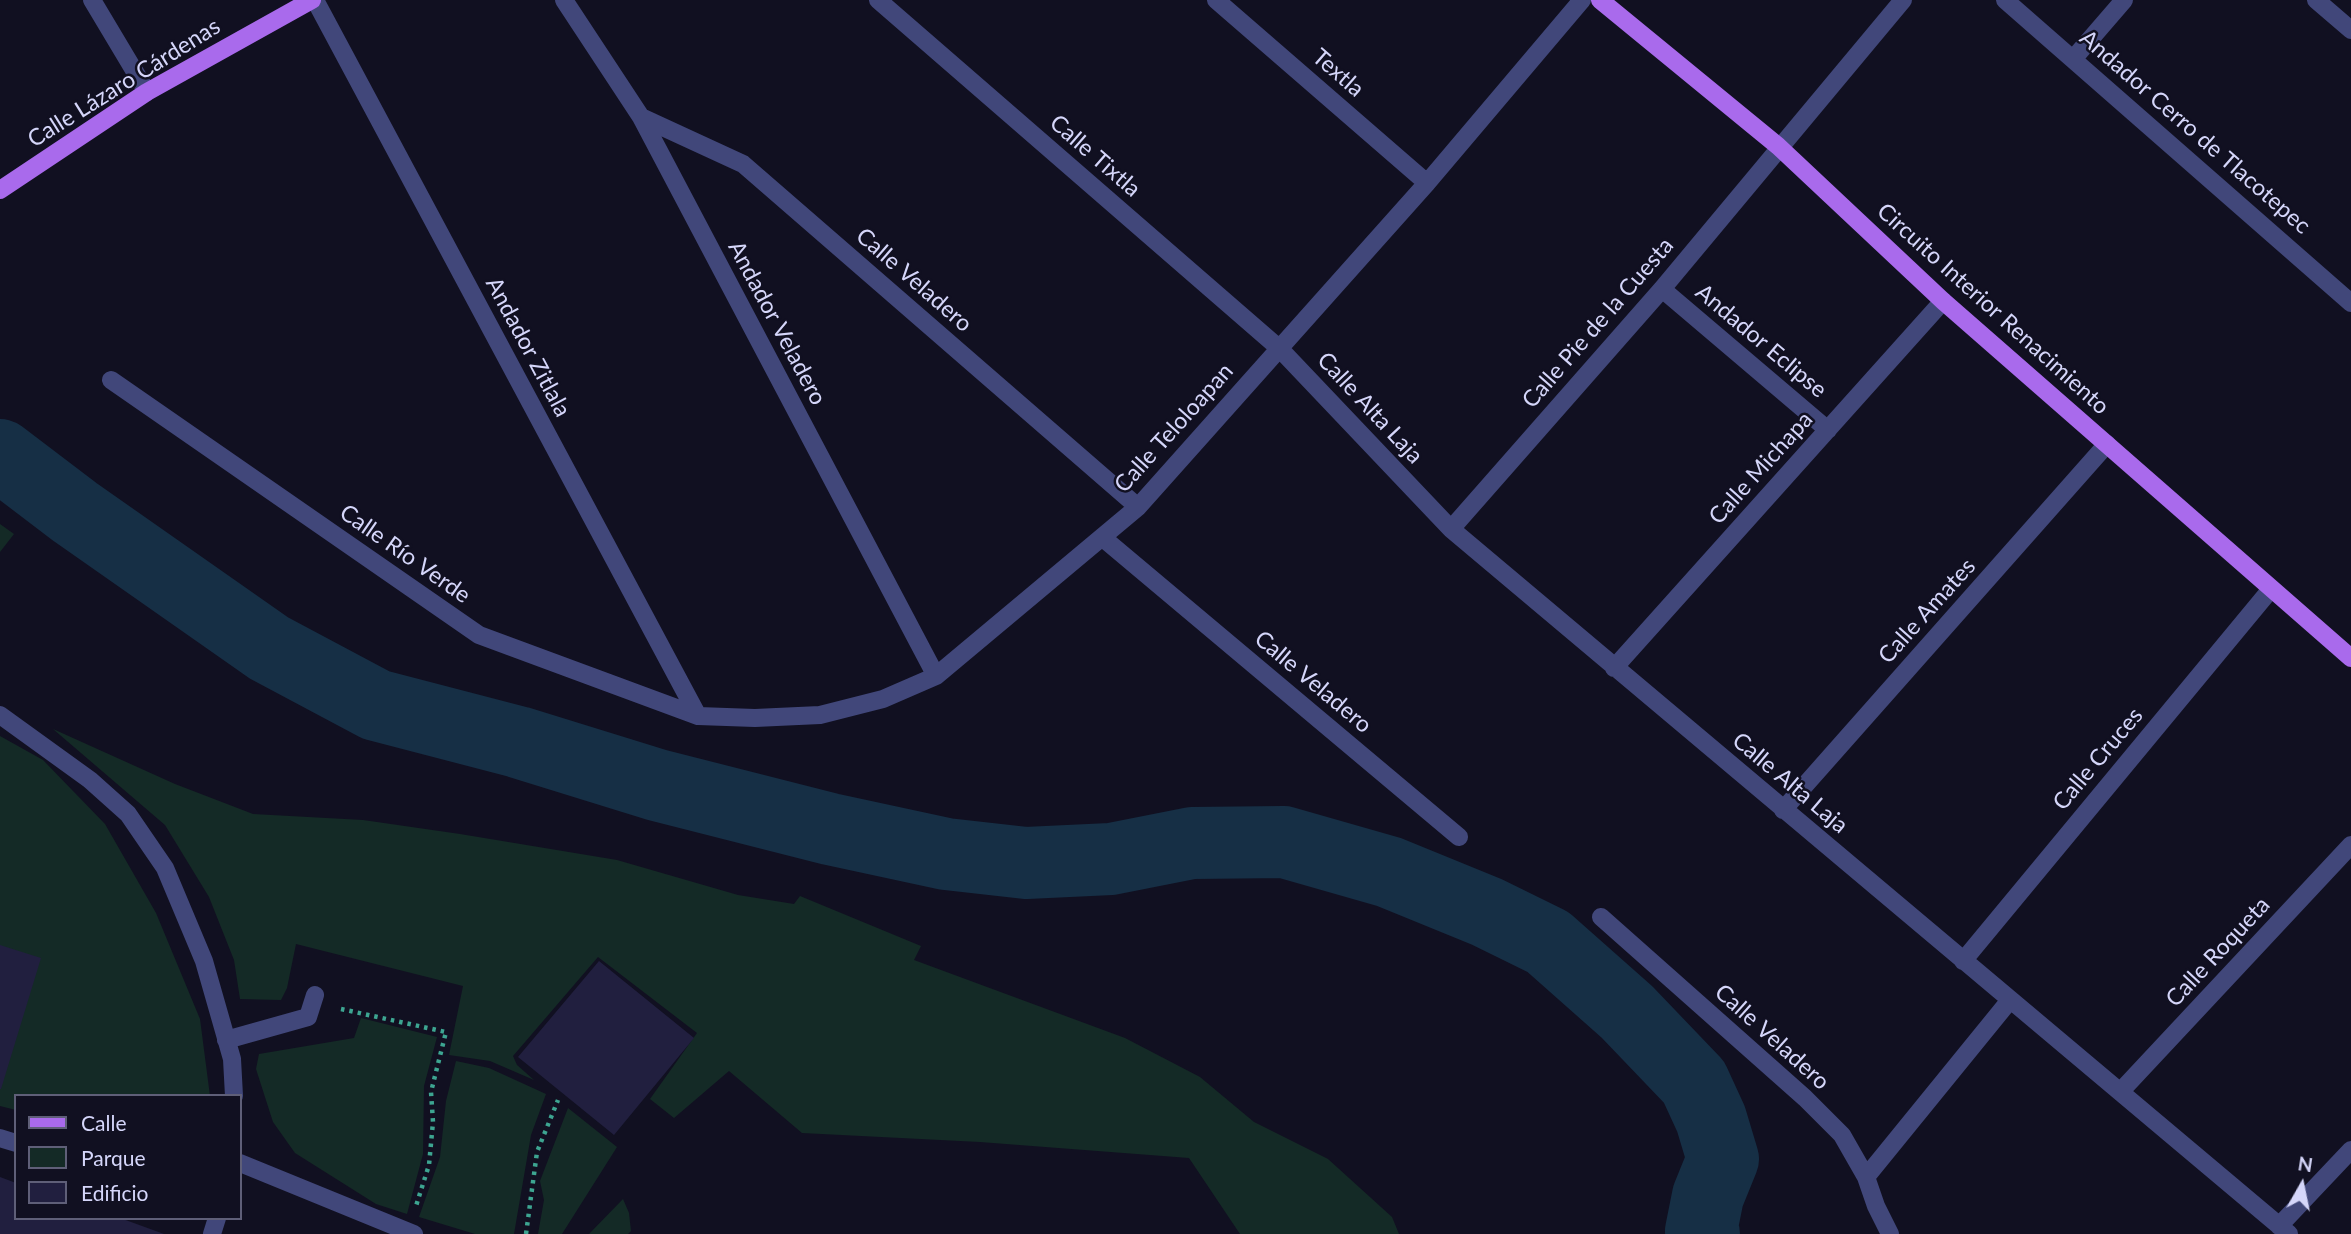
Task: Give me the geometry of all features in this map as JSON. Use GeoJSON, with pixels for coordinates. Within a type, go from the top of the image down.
{"type":"FeatureCollection","features":[{"type":"Feature","properties":{"kind":"main road","name":"Calle Lázaro Cárdenas"},"geometry":{"type":"LineString","coordinates":[[0,190],[147,92],[314,0]]}},
{"type":"Feature","properties":{"kind":"main road","name":"Circuito Interior Renacimiento"},"geometry":{"type":"LineString","coordinates":[[1600,0],[1778,146],[1943,301],[2351,658]]}},
{"type":"Feature","properties":{"kind":"street"},"geometry":{"type":"LineString","coordinates":[[92,0],[147,92]]}},
{"type":"Feature","properties":{"kind":"street","name":"Andador Zitlala"},"geometry":{"type":"LineString","coordinates":[[314,0],[698,716]]}},
{"type":"Feature","properties":{"kind":"street","name":"Andador Veladero"},"geometry":{"type":"LineString","coordinates":[[564,0],[641,117],[936,676]]}},
{"type":"Feature","properties":{"kind":"street","name":"Calle Tixtla"},"geometry":{"type":"LineString","coordinates":[[878,0],[1280,349]]}},
{"type":"Feature","properties":{"kind":"street","name":"Textla"},"geometry":{"type":"LineString","coordinates":[[1216,0],[1427,183]]}},
{"type":"Feature","properties":{"kind":"street","name":"Calle Teloloapan"},"geometry":{"type":"LineString","coordinates":[[698,716],[755,719],[820,715],[883,699],[936,676],[1138,507],[1427,183],[1582,0]]}},
{"type":"Feature","properties":{"kind":"street","name":"Calle Pie de la Cuesta"},"geometry":{"type":"LineString","coordinates":[[1451,529],[1662,289],[1778,146],[1903,0]]}},
{"type":"Feature","properties":{"kind":"street","name":"Andador Cerro de Tlacotepec"},"geometry":{"type":"LineString","coordinates":[[2005,0],[2351,303]]}},
{"type":"Feature","properties":{"kind":"street"},"geometry":{"type":"LineString","coordinates":[[2074,58],[2124,0]]}},
{"type":"Feature","properties":{"kind":"street"},"geometry":{"type":"LineString","coordinates":[[2316,0],[2351,30]]}},
{"type":"Feature","properties":{"kind":"street","name":"Calle Veladero"},"geometry":{"type":"LineString","coordinates":[[641,117],[743,164],[1138,507]]}},
{"type":"Feature","properties":{"kind":"street","name":"Andador Eclipse"},"geometry":{"type":"LineString","coordinates":[[1662,289],[1828,430]]}},
{"type":"Feature","properties":{"kind":"street","name":"Calle Michapa"},"geometry":{"type":"LineString","coordinates":[[1614,668],[1943,301]]}},
{"type":"Feature","properties":{"kind":"street","name":"Calle Alta Laja"},"geometry":{"type":"LineString","coordinates":[[1280,349],[1451,529],[2284,1230]]}},
{"type":"Feature","properties":{"kind":"street","name":"Calle Río Verde"},"geometry":{"type":"LineString","coordinates":[[111,380],[479,635],[698,716]]}},
{"type":"Feature","properties":{"kind":"street","name":"Calle Amates"},"geometry":{"type":"LineString","coordinates":[[1783,810],[2107,444]]}},
{"type":"Feature","properties":{"kind":"street","name":"Calle Veladero"},"geometry":{"type":"LineString","coordinates":[[1103,538],[1459,837]]}},
{"type":"Feature","properties":{"kind":"street","name":"Calle Cruces"},"geometry":{"type":"LineString","coordinates":[[1963,961],[2271,589]]}},
{"type":"Feature","properties":{"kind":"street"},"geometry":{"type":"LineString","coordinates":[[0,715],[90,780],[128,814],[165,868],[204,961],[232,1059],[234,1094]]}},
{"type":"Feature","properties":{"kind":"street","name":"Calle Roqueta"},"geometry":{"type":"LineString","coordinates":[[2120,1092],[2351,845]]}},
{"type":"Feature","properties":{"kind":"street","name":"Calle Veladero"},"geometry":{"type":"LineString","coordinates":[[1601,917],[1805,1098],[1842,1135],[1866,1177]]}},
{"type":"Feature","properties":{"kind":"street"},"geometry":{"type":"LineString","coordinates":[[226,1040],[308,1017],[314,999]]}},
{"type":"Feature","properties":{"kind":"street"},"geometry":{"type":"LineString","coordinates":[[1890,1234],[1866,1177],[2010,1000]]}},
{"type":"Feature","properties":{"kind":"street"},"geometry":{"type":"LineString","coordinates":[[2284,1230],[2351,1150]]}},
{"type":"Feature","properties":{"kind":"street"},"geometry":{"type":"LineString","coordinates":[[242,1164],[410,1233]]}},
{"type":"Feature","properties":{"kind":"path"},"geometry":{"type":"LineString","coordinates":[[314,999],[446,1032],[431,1092],[433,1122],[429,1164],[410,1233]]}},
{"type":"Feature","properties":{"kind":"path"},"geometry":{"type":"LineString","coordinates":[[526,1234],[537,1152],[558,1100]]}},
{"type":"Feature","properties":{"kind":"green space"},"geometry":{"type":"Polygon","coordinates":[[[0,524],[14,534],[0,552],[0,524]]]}},
{"type":"Feature","properties":{"kind":"green space"},"geometry":{"type":"Polygon","coordinates":[[[53,729],[175,784],[253,814],[363,820],[460,834],[617,860],[738,895],[794,904],[800,896],[921,946],[914,960],[1125,1038],[1200,1077],[1254,1122],[1328,1159],[1392,1217],[1399,1234],[1240,1234],[1189,1158],[980,1142],[802,1133],[729,1071],[674,1118],[650,1099],[697,1033],[598,957],[513,1056],[517,1065],[534,1080],[490,1061],[449,1055],[463,986],[296,944],[287,988],[281,1000],[240,999],[234,960],[209,897],[165,825],[53,729]]]}},
{"type":"Feature","properties":{"kind":"green space"},"geometry":{"type":"Polygon","coordinates":[[[0,736],[43,760],[105,824],[156,913],[200,1019],[210,1094],[14,1094],[14,1110],[0,1106],[0,736]]]}},
{"type":"Feature","properties":{"kind":"green space"},"geometry":{"type":"Polygon","coordinates":[[[361,1018],[437,1037],[424,1086],[423,1154],[407,1214],[376,1204],[295,1153],[273,1122],[256,1069],[259,1054],[354,1038],[361,1018]]]}},
{"type":"Feature","properties":{"kind":"green space"},"geometry":{"type":"Polygon","coordinates":[[[456,1061],[489,1068],[546,1094],[531,1135],[514,1234],[475,1234],[419,1217],[440,1157],[446,1101],[456,1061]]]}},
{"type":"Feature","properties":{"kind":"green space"},"geometry":{"type":"Polygon","coordinates":[[[568,1108],[617,1147],[562,1234],[538,1234],[544,1200],[540,1181],[568,1108]]]}},
{"type":"Feature","properties":{"kind":"green space"},"geometry":{"type":"Polygon","coordinates":[[[623,1199],[629,1213],[631,1231],[628,1234],[589,1234],[623,1199]]]}},
{"type":"Feature","properties":{"kind":"building"},"geometry":{"type":"Polygon","coordinates":[[[0,945],[41,958],[1,1089],[0,1089],[0,945]]]}},
{"type":"Feature","properties":{"kind":"building"},"geometry":{"type":"Polygon","coordinates":[[[599,961],[694,1038],[614,1135],[518,1057],[599,961]]]}},
{"type":"Feature","properties":{"kind":"building"},"geometry":{"type":"Polygon","coordinates":[[[0,1177],[14,1182],[14,1220],[126,1220],[164,1234],[0,1234],[0,1177]]]}},
{"type":"Feature","properties":{"kind":"waterway"},"geometry":{"type":"LineString","coordinates":[[0,455],[75,512],[269,648],[376,705],[518,742],[657,785],[830,829],[946,854],[1026,863],[1111,859],[1192,843],[1284,842],[1389,872],[1487,912],[1548,942],[1627,1012],[1694,1082],[1711,1119],[1723,1159],[1708,1196],[1701,1231],[1704,1234]]}}]}
